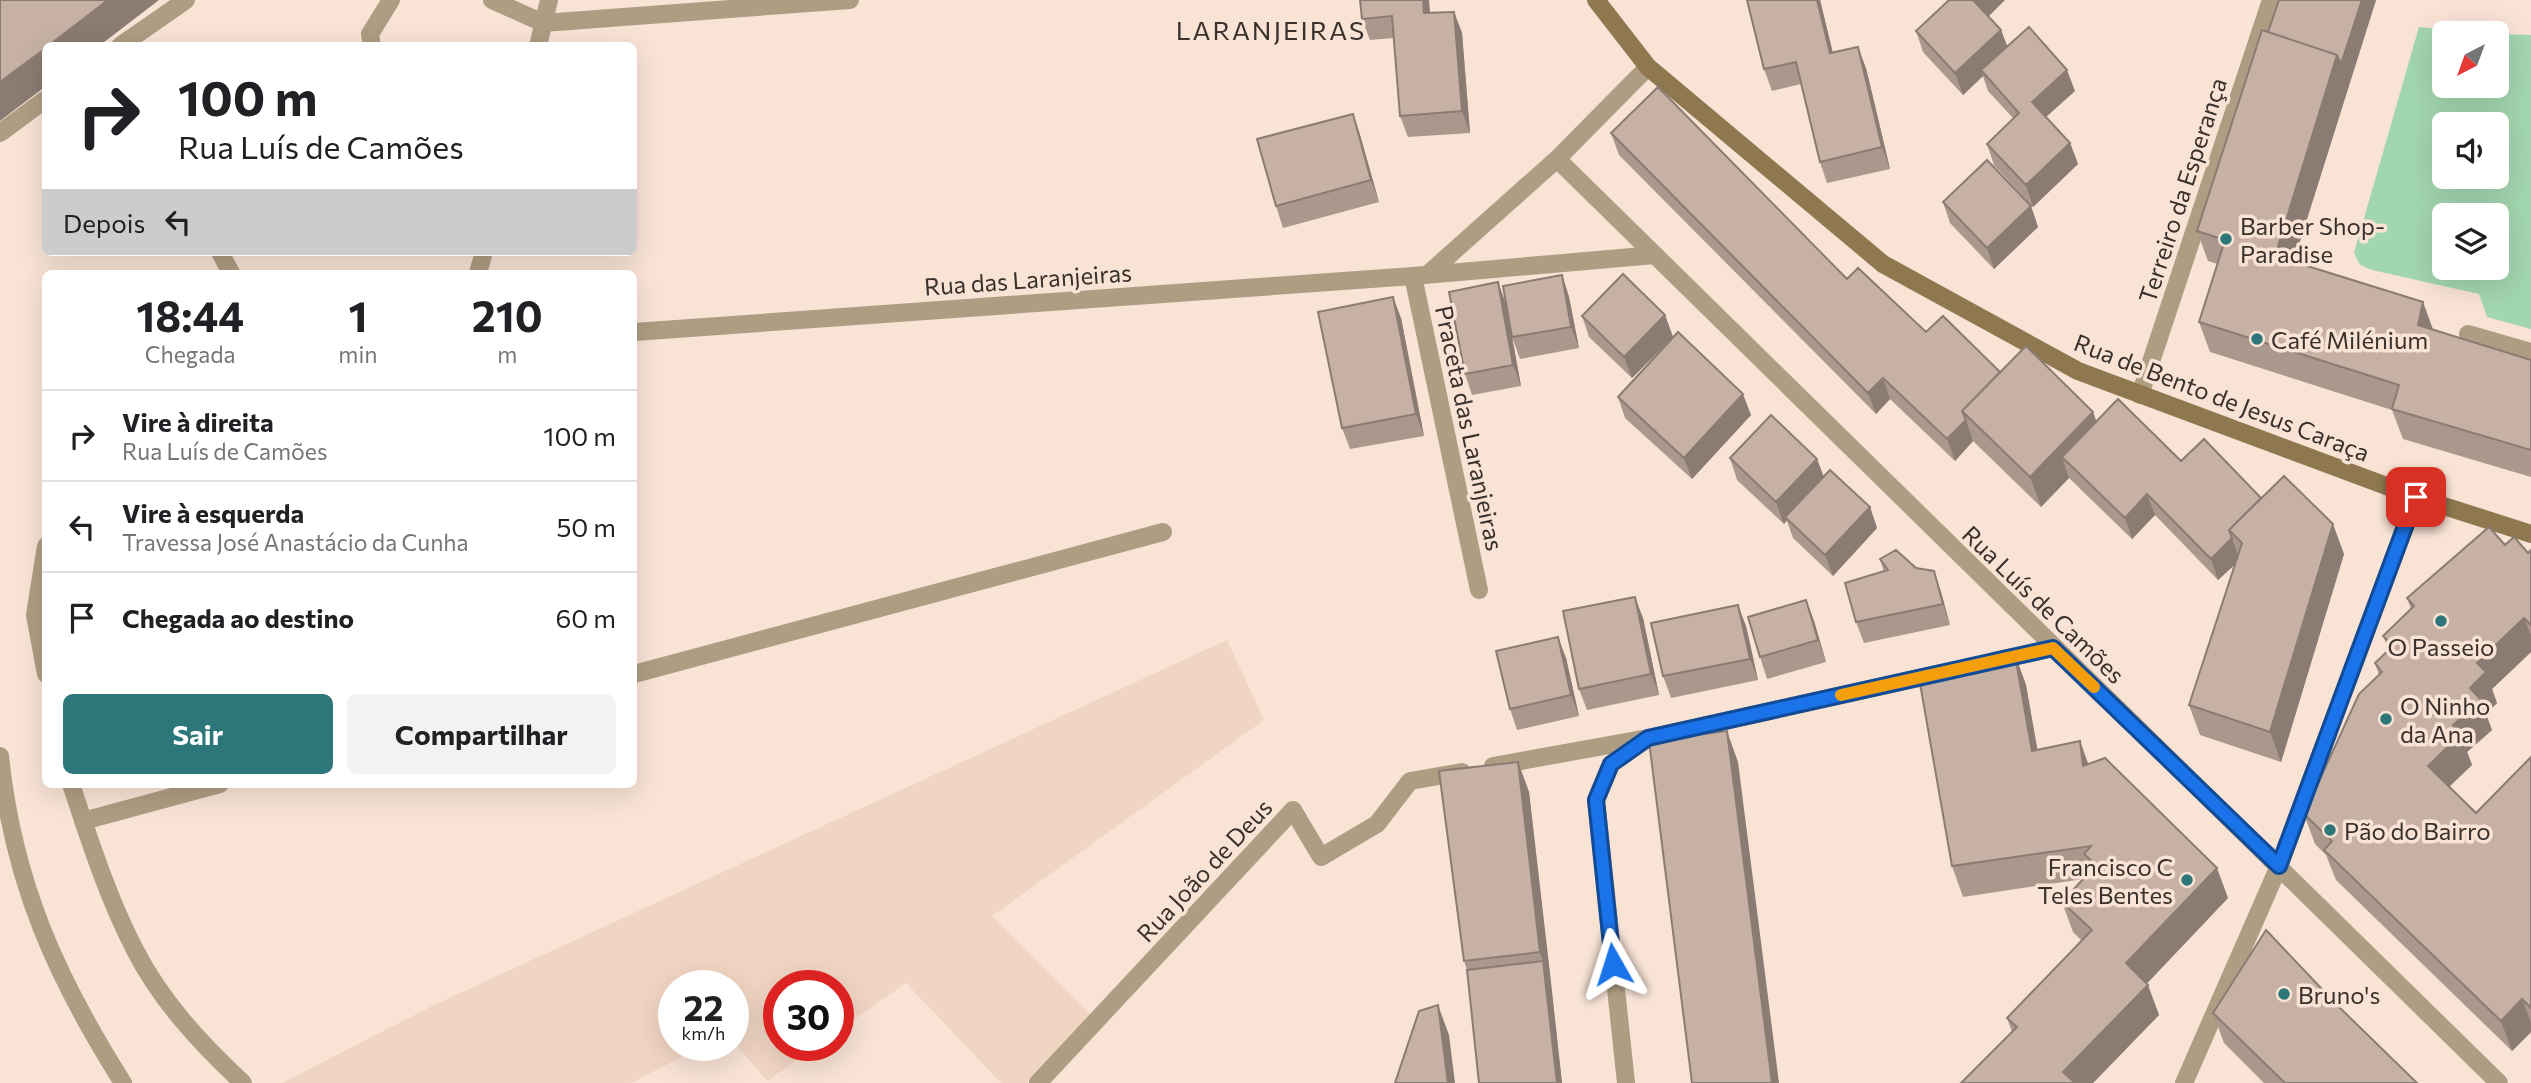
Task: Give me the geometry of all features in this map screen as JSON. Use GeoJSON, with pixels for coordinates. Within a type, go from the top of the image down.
{"type":"FeatureCollection","features":[{"type":"Feature","properties":{"kind":"main road","name":"Rua de Bento de Jesus Caraça"},"geometry":{"type":"LineString","coordinates":[[1596,0],[1648,67],[1883,264],[2078,371],[2416,497],[2531,534]]}},
{"type":"Feature","properties":{"kind":"street"},"geometry":{"type":"LineString","coordinates":[[126,42],[186,0]]}},
{"type":"Feature","properties":{"kind":"street"},"geometry":{"type":"LineString","coordinates":[[371,42],[370,34],[391,0]]}},
{"type":"Feature","properties":{"kind":"street"},"geometry":{"type":"LineString","coordinates":[[492,0],[543,23],[850,0]]}},
{"type":"Feature","properties":{"kind":"street"},"geometry":{"type":"LineString","coordinates":[[538,42],[550,0]]}},
{"type":"Feature","properties":{"kind":"street","name":"Terreiro da Esperança"},"geometry":{"type":"LineString","coordinates":[[2140,394],[2271,0]]}},
{"type":"Feature","properties":{"kind":"street"},"geometry":{"type":"LineString","coordinates":[[1420,276],[1557,159],[1648,67]]}},
{"type":"Feature","properties":{"kind":"street"},"geometry":{"type":"LineString","coordinates":[[0,132],[42,102]]}},
{"type":"Feature","properties":{"kind":"street","name":"Rua Luís de Camões"},"geometry":{"type":"LineString","coordinates":[[1557,159],[2499,1083]]}},
{"type":"Feature","properties":{"kind":"street","name":"Rua das Laranjeiras"},"geometry":{"type":"LineString","coordinates":[[637,332],[1420,276],[1655,255]]}},
{"type":"Feature","properties":{"kind":"street","name":"Praceta das Laranjeiras"},"geometry":{"type":"LineString","coordinates":[[1420,276],[1479,590]]}},
{"type":"Feature","properties":{"kind":"street"},"geometry":{"type":"LineString","coordinates":[[2468,334],[2531,352]]}},
{"type":"Feature","properties":{"kind":"street"},"geometry":{"type":"LineString","coordinates":[[2183,1083],[2279,866],[2416,497]]}},
{"type":"Feature","properties":{"kind":"street"},"geometry":{"type":"LineString","coordinates":[[637,673],[1163,532]]}},
{"type":"Feature","properties":{"kind":"street"},"geometry":{"type":"LineString","coordinates":[[42,571],[35,615],[42,653]]}},
{"type":"Feature","properties":{"kind":"street"},"geometry":{"type":"LineString","coordinates":[[1626,1083],[1596,800],[1611,764],[1648,738],[2053,648]]}},
{"type":"Feature","properties":{"kind":"street","name":"Rua João de Deus"},"geometry":{"type":"LineString","coordinates":[[1038,1083],[1293,810],[1321,857],[1377,824],[1410,781],[1648,738]]}},
{"type":"Feature","properties":{"kind":"street"},"geometry":{"type":"LineString","coordinates":[[0,756],[5,800],[25,889],[53,959],[89,1029],[123,1083]]}},
{"type":"Feature","properties":{"kind":"street"},"geometry":{"type":"LineString","coordinates":[[72,788],[135,950],[163,994],[202,1045],[243,1083]]}},
{"type":"Feature","properties":{"kind":"street"},"geometry":{"type":"LineString","coordinates":[[83,821],[205,788]]}},
{"type":"Feature","properties":{"kind":"shaded area"},"geometry":{"type":"Polygon","coordinates":[[[1227,640],[1264,720],[992,916],[1092,1016],[1027,1083],[1001,1083],[906,983],[854,1020],[854,970],[763,970],[763,1061],[795,1061],[767,1081],[749,1060],[749,970],[658,970],[658,1061],[674,1061],[631,1083],[282,1083],[434,1005],[1227,640]]]}},
{"type":"Feature","properties":{"kind":"green space"},"geometry":{"type":"Polygon","coordinates":[[[2419,27],[2432,28],[2432,98],[2510,98],[2510,34],[2531,35],[2531,329],[2487,317],[2479,294],[2360,265],[2354,253],[2419,27]]]}},
{"type":"Feature","properties":{"kind":"building"},"geometry":{"type":"Polygon","coordinates":[[[0,0],[108,0],[53,42],[42,42],[42,51],[0,82],[0,0]]]}},
{"type":"Feature","properties":{"kind":"building"},"geometry":{"type":"Polygon","coordinates":[[[1360,0],[1423,0],[1424,13],[1454,12],[1462,111],[1400,116],[1392,16],[1362,19],[1360,0]]]}},
{"type":"Feature","properties":{"kind":"building"},"geometry":{"type":"Polygon","coordinates":[[[1747,0],[1817,0],[1830,53],[1858,47],[1882,147],[1820,162],[1796,62],[1764,69],[1747,0]]]}},
{"type":"Feature","properties":{"kind":"building"},"geometry":{"type":"Polygon","coordinates":[[[1949,0],[1976,0],[1974,1],[2001,30],[1955,73],[1916,31],[1949,0]]]}},
{"type":"Feature","properties":{"kind":"building"},"geometry":{"type":"Polygon","coordinates":[[[2279,0],[2362,0],[2341,64],[2337,55],[2268,32],[2279,0]]]}},
{"type":"Feature","properties":{"kind":"building"},"geometry":{"type":"Polygon","coordinates":[[[2029,27],[2067,70],[2032,102],[2070,143],[2026,185],[1987,144],[2019,113],[1981,70],[2029,27]]]}},
{"type":"Feature","properties":{"kind":"building"},"geometry":{"type":"Polygon","coordinates":[[[2262,30],[2337,55],[2275,256],[2423,302],[2418,325],[2531,360],[2531,450],[2392,409],[2399,385],[2199,322],[2225,240],[2197,231],[2262,30]]]}},
{"type":"Feature","properties":{"kind":"building"},"geometry":{"type":"Polygon","coordinates":[[[1658,87],[1847,279],[1858,268],[1926,332],[1943,316],[2000,372],[1962,411],[1966,420],[1947,439],[1883,378],[1868,393],[1611,133],[1658,87]]]}},
{"type":"Feature","properties":{"kind":"building"},"geometry":{"type":"Polygon","coordinates":[[[1353,114],[1371,180],[1276,206],[1257,139],[1353,114]]]}},
{"type":"Feature","properties":{"kind":"building"},"geometry":{"type":"Polygon","coordinates":[[[1987,160],[2031,206],[1987,248],[1943,202],[1987,160]]]}},
{"type":"Feature","properties":{"kind":"building"},"geometry":{"type":"Polygon","coordinates":[[[1623,274],[1665,315],[1624,357],[1582,316],[1623,274]]]}},
{"type":"Feature","properties":{"kind":"building"},"geometry":{"type":"Polygon","coordinates":[[[1562,275],[1571,327],[1512,337],[1503,286],[1562,275]]]}},
{"type":"Feature","properties":{"kind":"building"},"geometry":{"type":"Polygon","coordinates":[[[1498,282],[1513,365],[1465,374],[1449,292],[1498,282]]]}},
{"type":"Feature","properties":{"kind":"building"},"geometry":{"type":"Polygon","coordinates":[[[1393,297],[1416,414],[1342,428],[1318,312],[1393,297]]]}},
{"type":"Feature","properties":{"kind":"building"},"geometry":{"type":"Polygon","coordinates":[[[1678,332],[1743,394],[1684,458],[1618,397],[1678,332]]]}},
{"type":"Feature","properties":{"kind":"building"},"geometry":{"type":"Polygon","coordinates":[[[2026,346],[2093,412],[2030,477],[1962,411],[2026,346]]]}},
{"type":"Feature","properties":{"kind":"building"},"geometry":{"type":"Polygon","coordinates":[[[2118,399],[2181,461],[2204,439],[2261,498],[2229,530],[2232,538],[2211,559],[2147,494],[2125,518],[2062,457],[2118,399]]]}},
{"type":"Feature","properties":{"kind":"building"},"geometry":{"type":"Polygon","coordinates":[[[1771,415],[1817,459],[1776,502],[1730,458],[1771,415]]]}},
{"type":"Feature","properties":{"kind":"building"},"geometry":{"type":"Polygon","coordinates":[[[1830,470],[1870,507],[1825,555],[1785,517],[1830,470]]]}},
{"type":"Feature","properties":{"kind":"building"},"geometry":{"type":"Polygon","coordinates":[[[2284,476],[2333,524],[2270,732],[2189,705],[2242,543],[2229,530],[2284,476]]]}},
{"type":"Feature","properties":{"kind":"building"},"geometry":{"type":"Polygon","coordinates":[[[2489,527],[2505,545],[2514,537],[2528,553],[2531,550],[2531,625],[2524,618],[2477,663],[2486,672],[2470,688],[2481,700],[2453,725],[2461,734],[2428,766],[2476,813],[2531,757],[2531,1008],[2522,999],[2501,1021],[2324,850],[2332,841],[2304,814],[2359,694],[2382,672],[2375,663],[2393,646],[2383,636],[2414,606],[2407,598],[2489,527]]]}},
{"type":"Feature","properties":{"kind":"building"},"geometry":{"type":"Polygon","coordinates":[[[1896,550],[1916,568],[1934,571],[1943,604],[1856,622],[1845,583],[1888,570],[1880,559],[1896,550]]]}},
{"type":"Feature","properties":{"kind":"building"},"geometry":{"type":"Polygon","coordinates":[[[1635,597],[1651,674],[1579,689],[1563,611],[1635,597]]]}},
{"type":"Feature","properties":{"kind":"building"},"geometry":{"type":"Polygon","coordinates":[[[1806,600],[1818,640],[1760,657],[1748,617],[1806,600]]]}},
{"type":"Feature","properties":{"kind":"building"},"geometry":{"type":"Polygon","coordinates":[[[1738,605],[1750,659],[1663,676],[1651,623],[1738,605]]]}},
{"type":"Feature","properties":{"kind":"building"},"geometry":{"type":"Polygon","coordinates":[[[1558,637],[1571,695],[1510,709],[1496,651],[1558,637]]]}},
{"type":"Feature","properties":{"kind":"building"},"geometry":{"type":"Polygon","coordinates":[[[2015,655],[2032,751],[2080,741],[2083,766],[2105,758],[2217,868],[2126,963],[2148,985],[2063,1072],[2075,1083],[1961,1083],[2017,1027],[2007,1018],[2092,930],[2062,902],[2096,865],[2084,854],[2091,846],[1952,866],[1918,672],[2015,655]]]}},
{"type":"Feature","properties":{"kind":"building"},"geometry":{"type":"Polygon","coordinates":[[[1727,731],[1772,1083],[1692,1083],[1649,741],[1727,731]]]}},
{"type":"Feature","properties":{"kind":"building"},"geometry":{"type":"Polygon","coordinates":[[[1518,762],[1540,952],[1464,961],[1439,771],[1518,762]]]}},
{"type":"Feature","properties":{"kind":"building"},"geometry":{"type":"Polygon","coordinates":[[[2266,930],[2338,1006],[2417,1083],[2285,1083],[2213,1013],[2266,930]]]}},
{"type":"Feature","properties":{"kind":"building"},"geometry":{"type":"Polygon","coordinates":[[[1543,961],[1557,1083],[1479,1083],[1467,970],[1543,961]]]}},
{"type":"Feature","properties":{"kind":"building"},"geometry":{"type":"Polygon","coordinates":[[[1438,1005],[1448,1083],[1395,1083],[1419,1011],[1438,1005]]]}},
{"type":"Feature","properties":{"kind":"slow traffic"},"geometry":{"type":"LineString","coordinates":[[1841,695],[2053,648],[2094,687]]}},
{"type":"Feature","properties":{"kind":"place","name":"Barber Shop- Paradise"},"geometry":{"type":"Point","coordinates":[2226,239]}},
{"type":"Feature","properties":{"kind":"place","name":"Café Milénium"},"geometry":{"type":"Point","coordinates":[2257,339]}},
{"type":"Feature","properties":{"kind":"place","name":"O Passeio"},"geometry":{"type":"Point","coordinates":[2441,621]}},
{"type":"Feature","properties":{"kind":"place","name":"O Ninho da Ana"},"geometry":{"type":"Point","coordinates":[2386,719]}},
{"type":"Feature","properties":{"kind":"place","name":"Pão do Bairro"},"geometry":{"type":"Point","coordinates":[2330,830]}},
{"type":"Feature","properties":{"kind":"place","name":"Francisco C Teles Bentes"},"geometry":{"type":"Point","coordinates":[2187,880]}},
{"type":"Feature","properties":{"kind":"place","name":"Bruno's"},"geometry":{"type":"Point","coordinates":[2284,994]}},
{"type":"Feature","properties":{"kind":"district","name":"LARANJEIRAS"},"geometry":{"type":"Point","coordinates":[1271,29]}},
{"type":"Feature","properties":{"kind":"route"},"geometry":{"type":"LineString","coordinates":[[1613,964],[1596,800],[1611,764],[1648,738],[2053,648],[2279,866],[2416,497]]}}]}
